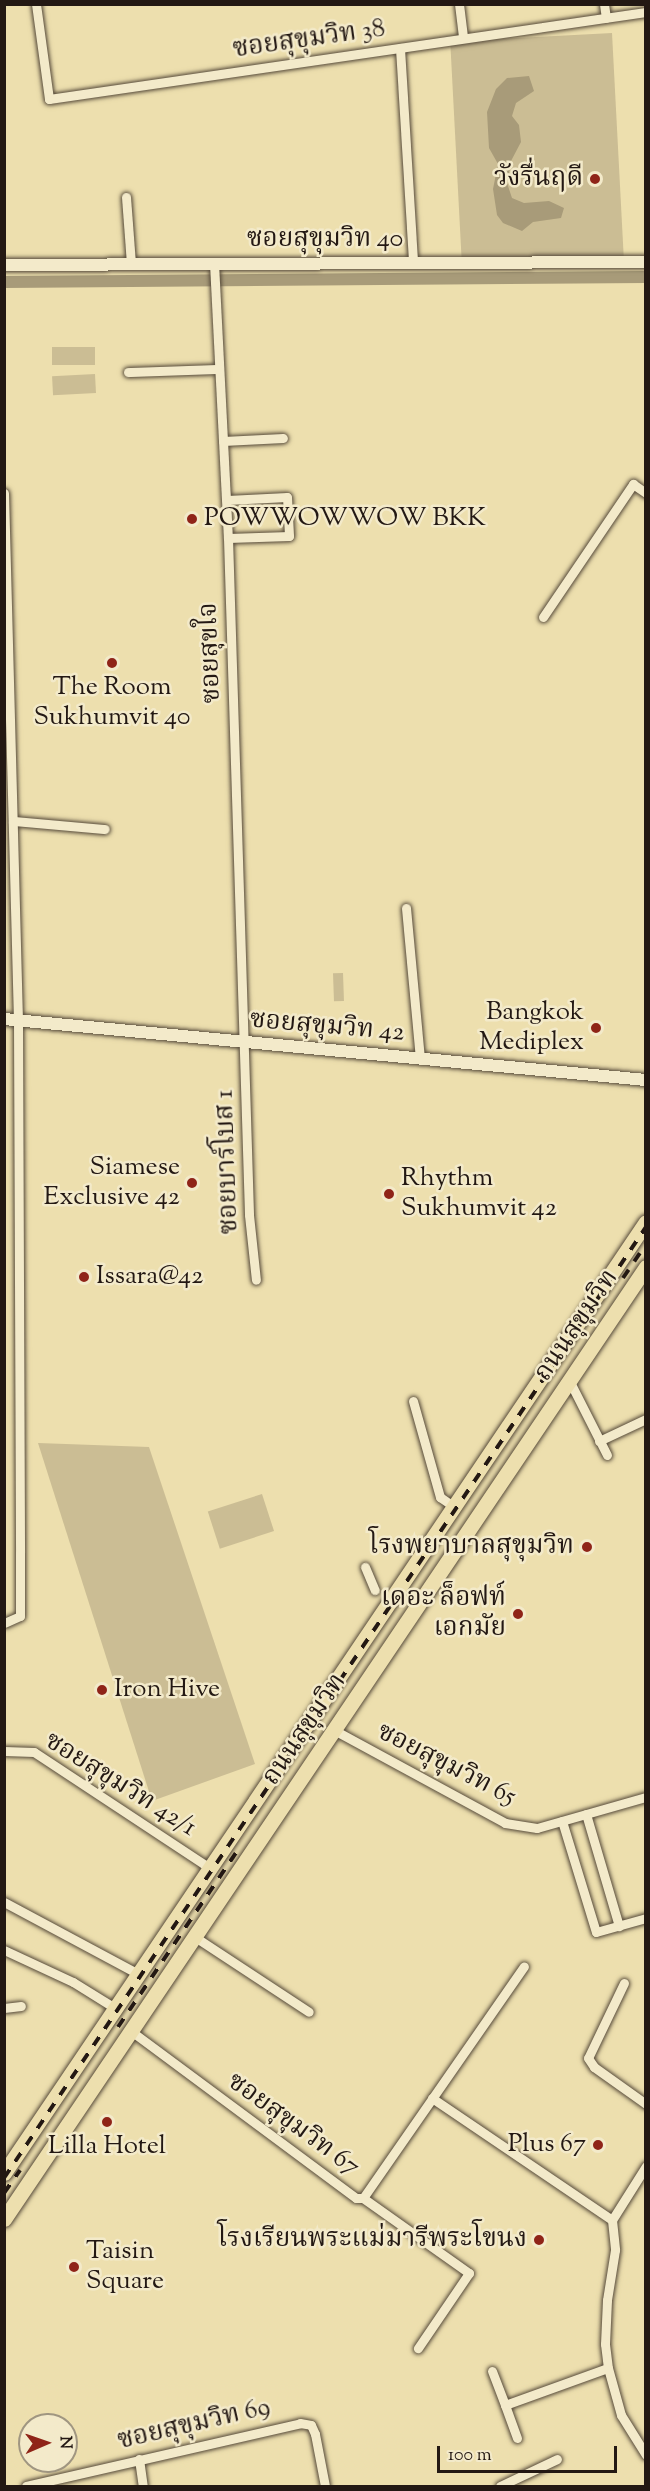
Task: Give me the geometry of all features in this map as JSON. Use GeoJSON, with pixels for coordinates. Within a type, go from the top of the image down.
{"type":"FeatureCollection","features":[{"type":"Feature","properties":{"kind":"main road","name":"ถนนสุขุมวิท"},"geometry":{"type":"LineString","coordinates":[[4,2172],[645,1222]]}},
{"type":"Feature","properties":{"kind":"main road","name":"ถนนสุขุมวิท"},"geometry":{"type":"LineString","coordinates":[[4,2219],[645,1267]]}},
{"type":"Feature","properties":{"kind":"main road"},"geometry":{"type":"LineString","coordinates":[[492,1449],[513,1463]]}},
{"type":"Feature","properties":{"kind":"main road"},"geometry":{"type":"LineString","coordinates":[[115,2008],[130,2031]]}},
{"type":"Feature","properties":{"kind":"street","name":"ซอยสุขุมวิท 38"},"geometry":{"type":"LineString","coordinates":[[36,4],[49,99],[645,12]]}},
{"type":"Feature","properties":{"kind":"street"},"geometry":{"type":"LineString","coordinates":[[459,4],[463,38]]}},
{"type":"Feature","properties":{"kind":"street"},"geometry":{"type":"LineString","coordinates":[[604,4],[606,18]]}},
{"type":"Feature","properties":{"kind":"street"},"geometry":{"type":"LineString","coordinates":[[400,48],[413,262]]}},
{"type":"Feature","properties":{"kind":"street"},"geometry":{"type":"LineString","coordinates":[[126,197],[131,264]]}},
{"type":"Feature","properties":{"kind":"street","name":"ซอยสุขุมวิท 40"},"geometry":{"type":"LineString","coordinates":[[4,264],[131,264],[214,268],[413,262],[645,262]]}},
{"type":"Feature","properties":{"kind":"street","name":"ซอยสุขใจ"},"geometry":{"type":"LineString","coordinates":[[214,268],[228,537],[246,1042]]}},
{"type":"Feature","properties":{"kind":"street"},"geometry":{"type":"LineString","coordinates":[[128,372],[219,369]]}},
{"type":"Feature","properties":{"kind":"street"},"geometry":{"type":"LineString","coordinates":[[224,441],[283,438]]}},
{"type":"Feature","properties":{"kind":"street"},"geometry":{"type":"LineString","coordinates":[[543,617],[633,484],[645,493]]}},
{"type":"Feature","properties":{"kind":"street"},"geometry":{"type":"LineString","coordinates":[[4,493],[8,764],[13,821],[18,1021],[20,1616],[17,1621],[4,1623]]}},
{"type":"Feature","properties":{"kind":"street"},"geometry":{"type":"LineString","coordinates":[[226,500],[287,497],[289,536],[228,537]]}},
{"type":"Feature","properties":{"kind":"street"},"geometry":{"type":"LineString","coordinates":[[13,821],[105,829]]}},
{"type":"Feature","properties":{"kind":"street"},"geometry":{"type":"LineString","coordinates":[[406,908],[420,1058]]}},
{"type":"Feature","properties":{"kind":"street","name":"ซอยสุขุมวิท 42"},"geometry":{"type":"LineString","coordinates":[[4,1019],[645,1080]]}},
{"type":"Feature","properties":{"kind":"street","name":"ซอยบาร์โบส 1"},"geometry":{"type":"LineString","coordinates":[[246,1042],[249,1215],[256,1280]]}},
{"type":"Feature","properties":{"kind":"street"},"geometry":{"type":"LineString","coordinates":[[569,1380],[606,1455]]}},
{"type":"Feature","properties":{"kind":"street"},"geometry":{"type":"LineString","coordinates":[[413,1401],[440,1497],[453,1506]]}},
{"type":"Feature","properties":{"kind":"street"},"geometry":{"type":"LineString","coordinates":[[599,1441],[645,1419]]}},
{"type":"Feature","properties":{"kind":"street"},"geometry":{"type":"LineString","coordinates":[[365,1567],[375,1590]]}},
{"type":"Feature","properties":{"kind":"street","name":"ซอยสุขุมวิท 65"},"geometry":{"type":"LineString","coordinates":[[334,1730],[505,1823],[537,1828],[645,1797]]}},
{"type":"Feature","properties":{"kind":"street","name":"ซอยสุขุมวิท 42/1"},"geometry":{"type":"LineString","coordinates":[[4,1751],[34,1752],[210,1868]]}},
{"type":"Feature","properties":{"kind":"street"},"geometry":{"type":"LineString","coordinates":[[586,1814],[619,1926]]}},
{"type":"Feature","properties":{"kind":"street"},"geometry":{"type":"LineString","coordinates":[[562,1821],[594,1929],[599,1932],[645,1918]]}},
{"type":"Feature","properties":{"kind":"street"},"geometry":{"type":"LineString","coordinates":[[4,1902],[138,1974]]}},
{"type":"Feature","properties":{"kind":"street"},"geometry":{"type":"LineString","coordinates":[[195,1937],[309,2012]]}},
{"type":"Feature","properties":{"kind":"street"},"geometry":{"type":"LineString","coordinates":[[4,1950],[73,1982],[115,2008]]}},
{"type":"Feature","properties":{"kind":"street","name":"ซอยสุขุมวิท 67"},"geometry":{"type":"LineString","coordinates":[[130,2031],[356,2198],[363,2198],[524,1966]]}},
{"type":"Feature","properties":{"kind":"street"},"geometry":{"type":"LineString","coordinates":[[624,1983],[588,2058],[594,2067],[645,2104]]}},
{"type":"Feature","properties":{"kind":"street"},"geometry":{"type":"LineString","coordinates":[[4,2008],[21,2006]]}},
{"type":"Feature","properties":{"kind":"street"},"geometry":{"type":"LineString","coordinates":[[432,2097],[612,2220]]}},
{"type":"Feature","properties":{"kind":"street"},"geometry":{"type":"LineString","coordinates":[[645,2166],[612,2220],[615,2250],[605,2333],[608,2368],[621,2415],[645,2455]]}},
{"type":"Feature","properties":{"kind":"street"},"geometry":{"type":"LineString","coordinates":[[363,2198],[469,2273],[418,2348]]}},
{"type":"Feature","properties":{"kind":"street"},"geometry":{"type":"LineString","coordinates":[[505,2405],[608,2368]]}},
{"type":"Feature","properties":{"kind":"street"},"geometry":{"type":"LineString","coordinates":[[492,2371],[517,2438]]}},
{"type":"Feature","properties":{"kind":"street","name":"ซอยสุขุมวิท 69"},"geometry":{"type":"LineString","coordinates":[[26,2487],[300,2423],[310,2425],[315,2434],[325,2487]]}},
{"type":"Feature","properties":{"kind":"street"},"geometry":{"type":"LineString","coordinates":[[139,2459],[143,2487]]}},
{"type":"Feature","properties":{"kind":"street"},"geometry":{"type":"LineString","coordinates":[[500,2487],[557,2460]]}},
{"type":"Feature","properties":{"kind":"shaded area"},"geometry":{"type":"Polygon","coordinates":[[[612,33],[624,257],[462,265],[450,41],[612,33]]]}},
{"type":"Feature","properties":{"kind":"shaded area"},"geometry":{"type":"Polygon","coordinates":[[[529,76],[534,91],[516,103],[512,116],[519,125],[521,142],[511,161],[507,183],[512,198],[524,203],[549,201],[564,208],[561,218],[533,222],[522,231],[503,223],[497,215],[493,189],[498,164],[489,148],[487,112],[496,89],[507,78],[529,76]]]}},
{"type":"Feature","properties":{"kind":"shaded area"},"geometry":{"type":"Polygon","coordinates":[[[52,347],[95,347],[95,365],[52,365],[52,347]]]}},
{"type":"Feature","properties":{"kind":"shaded area"},"geometry":{"type":"Polygon","coordinates":[[[95,374],[96,393],[53,395],[52,376],[95,374]]]}},
{"type":"Feature","properties":{"kind":"shaded area"},"geometry":{"type":"Polygon","coordinates":[[[333,973],[343,973],[344,1001],[334,1001],[333,973]]]}},
{"type":"Feature","properties":{"kind":"shaded area"},"geometry":{"type":"Polygon","coordinates":[[[38,1443],[149,1447],[255,1764],[152,1801],[38,1443]]]}},
{"type":"Feature","properties":{"kind":"shaded area"},"geometry":{"type":"Polygon","coordinates":[[[262,1494],[274,1531],[220,1549],[208,1512],[262,1494]]]}},
{"type":"Feature","properties":{"kind":"waterway"},"geometry":{"type":"LineString","coordinates":[[4,282],[646,277]]}},
{"type":"Feature","properties":{"kind":"railway"},"geometry":{"type":"LineString","coordinates":[[4,2178],[646,1227]]}},
{"type":"Feature","properties":{"kind":"railway"},"geometry":{"type":"LineString","coordinates":[[623,1278],[646,1244]]}},
{"type":"Feature","properties":{"kind":"railway"},"geometry":{"type":"LineString","coordinates":[[118,2027],[236,1853]]}},
{"type":"Feature","properties":{"kind":"railway"},"geometry":{"type":"LineString","coordinates":[[4,2193],[20,2170]]}},
{"type":"Feature","properties":{"kind":"place","name":"วังรื่นฤดี"},"geometry":{"type":"Point","coordinates":[595,179]}},
{"type":"Feature","properties":{"kind":"place","name":"POWWOWWOW BKK"},"geometry":{"type":"Point","coordinates":[192,519]}},
{"type":"Feature","properties":{"kind":"place","name":"The Room Sukhumvit 40"},"geometry":{"type":"Point","coordinates":[112,663]}},
{"type":"Feature","properties":{"kind":"place","name":"Bangkok Mediplex"},"geometry":{"type":"Point","coordinates":[596,1028]}},
{"type":"Feature","properties":{"kind":"place","name":"Siamese Exclusive 42"},"geometry":{"type":"Point","coordinates":[192,1183]}},
{"type":"Feature","properties":{"kind":"place","name":"Rhythm Sukhumvit 42"},"geometry":{"type":"Point","coordinates":[389,1194]}},
{"type":"Feature","properties":{"kind":"place","name":"Issara@42"},"geometry":{"type":"Point","coordinates":[84,1277]}},
{"type":"Feature","properties":{"kind":"place","name":"โรงพยาบาลสุขุมวิท"},"geometry":{"type":"Point","coordinates":[587,1547]}},
{"type":"Feature","properties":{"kind":"place","name":"เดอะ ล็อฟท์ เอกมัย"},"geometry":{"type":"Point","coordinates":[518,1614]}},
{"type":"Feature","properties":{"kind":"place","name":"Iron Hive"},"geometry":{"type":"Point","coordinates":[102,1690]}},
{"type":"Feature","properties":{"kind":"place","name":"Lilla Hotel"},"geometry":{"type":"Point","coordinates":[107,2122]}},
{"type":"Feature","properties":{"kind":"place","name":"Plus 67"},"geometry":{"type":"Point","coordinates":[598,2145]}},
{"type":"Feature","properties":{"kind":"place","name":"โรงเรียนพระแม่มารีพระโขนง"},"geometry":{"type":"Point","coordinates":[539,2240]}},
{"type":"Feature","properties":{"kind":"place","name":"Taisin Square"},"geometry":{"type":"Point","coordinates":[74,2267]}}]}
